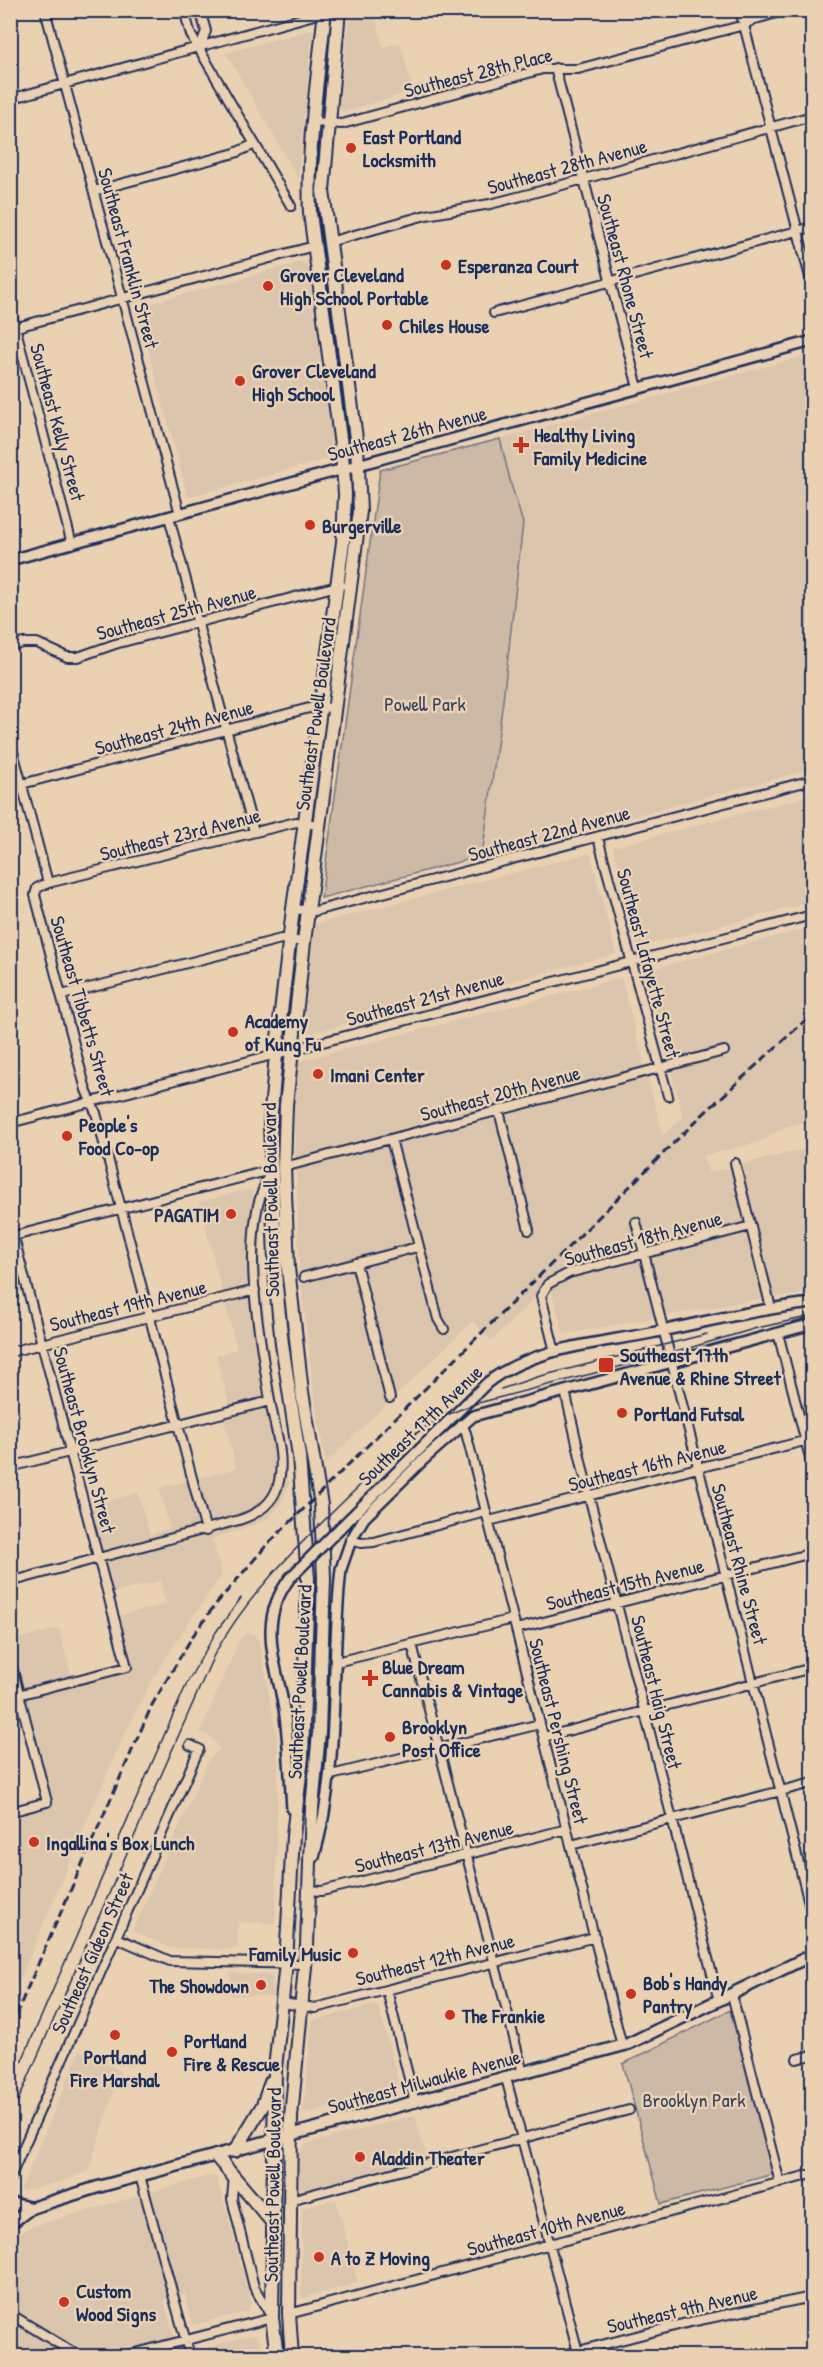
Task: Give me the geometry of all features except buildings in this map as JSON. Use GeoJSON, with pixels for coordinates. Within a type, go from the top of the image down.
{"type":"FeatureCollection","features":[{"type":"Feature","properties":{"kind":"main road","name":"Southeast Powell Boulevard"},"geometry":{"type":"LineString","coordinates":[[292,2356],[289,2314],[292,2098],[305,1964],[308,1876],[319,1733],[324,1578],[318,1479],[302,1392],[291,1300],[284,1167],[291,1051],[359,519],[358,464],[323,191],[339,10]]}},
{"type":"Feature","properties":{"kind":"main road","name":"Southeast Powell Boulevard"},"geometry":{"type":"LineString","coordinates":[[277,2356],[272,2318],[275,2069],[283,2003],[293,1836],[303,1757],[308,1570],[299,1456],[282,1344],[276,1286],[270,1123],[293,909],[337,585],[345,508],[344,468],[314,246],[309,189],[327,11]]}},
{"type":"Feature","properties":{"kind":"main road","name":"Southeast Milwaukie Avenue"},"geometry":{"type":"LineString","coordinates":[[31,2208],[140,2176],[622,2046],[642,2039],[813,1954]]}},
{"type":"Feature","properties":{"kind":"main road"},"geometry":{"type":"LineString","coordinates":[[235,2151],[262,2105],[275,2069]]}},
{"type":"Feature","properties":{"kind":"main road"},"geometry":{"type":"LineString","coordinates":[[216,2156],[273,2223]]}},
{"type":"Feature","properties":{"kind":"main road"},"geometry":{"type":"LineString","coordinates":[[10,2203],[31,2208]]}},
{"type":"Feature","properties":{"kind":"main road"},"geometry":{"type":"LineString","coordinates":[[10,2224],[31,2208]]}},
{"type":"Feature","properties":{"kind":"main road"},"geometry":{"type":"LineString","coordinates":[[272,2300],[289,2314]]}},
{"type":"Feature","properties":{"kind":"main road"},"geometry":{"type":"LineString","coordinates":[[272,2318],[290,2333]]}},
{"type":"Feature","properties":{"kind":"street","name":"Southeast Franklin Street"},"geometry":{"type":"LineString","coordinates":[[45,10],[180,514]]}},
{"type":"Feature","properties":{"kind":"street"},"geometry":{"type":"LineString","coordinates":[[184,10],[191,35],[291,206]]}},
{"type":"Feature","properties":{"kind":"street"},"geometry":{"type":"LineString","coordinates":[[200,10],[206,31],[200,47]]}},
{"type":"Feature","properties":{"kind":"street"},"geometry":{"type":"LineString","coordinates":[[740,10],[813,285]]}},
{"type":"Feature","properties":{"kind":"street","name":"Southeast 28th Place"},"geometry":{"type":"LineString","coordinates":[[314,122],[342,124],[543,69],[578,69],[744,25],[752,20],[787,10]]}},
{"type":"Feature","properties":{"kind":"street"},"geometry":{"type":"LineString","coordinates":[[10,99],[327,11]]}},
{"type":"Feature","properties":{"kind":"street","name":"Southeast Rhone Street"},"geometry":{"type":"LineString","coordinates":[[555,68],[638,388]]}},
{"type":"Feature","properties":{"kind":"street","name":"Southeast 28th Avenue"},"geometry":{"type":"LineString","coordinates":[[329,243],[426,215],[490,204],[813,116]]}},
{"type":"Feature","properties":{"kind":"street"},"geometry":{"type":"LineString","coordinates":[[94,191],[235,153],[255,144]]}},
{"type":"Feature","properties":{"kind":"street"},"geometry":{"type":"LineString","coordinates":[[494,313],[813,227]]}},
{"type":"Feature","properties":{"kind":"street"},"geometry":{"type":"LineString","coordinates":[[13,328],[314,246]]}},
{"type":"Feature","properties":{"kind":"street","name":"Southeast Kelly Street"},"geometry":{"type":"LineString","coordinates":[[10,307],[13,328],[72,544]]}},
{"type":"Feature","properties":{"kind":"street","name":"Southeast 26th Avenue"},"geometry":{"type":"LineString","coordinates":[[10,560],[813,341]]}},
{"type":"Feature","properties":{"kind":"street"},"geometry":{"type":"LineString","coordinates":[[169,518],[254,832]]}},
{"type":"Feature","properties":{"kind":"street","name":"Southeast 25th Avenue"},"geometry":{"type":"LineString","coordinates":[[10,646],[37,643],[67,657],[78,657],[115,644],[337,585],[351,586]]}},
{"type":"Feature","properties":{"kind":"street","name":"Southeast 24th Avenue"},"geometry":{"type":"LineString","coordinates":[[22,784],[321,706],[335,708]]}},
{"type":"Feature","properties":{"kind":"street"},"geometry":{"type":"LineString","coordinates":[[10,740],[48,883]]}},
{"type":"Feature","properties":{"kind":"street","name":"Southeast 22nd Avenue"},"geometry":{"type":"LineString","coordinates":[[293,909],[308,911],[324,909],[813,780]]}},
{"type":"Feature","properties":{"kind":"street","name":"Southeast 23rd Avenue"},"geometry":{"type":"LineString","coordinates":[[48,883],[296,822],[319,825]]}},
{"type":"Feature","properties":{"kind":"street","name":"Southeast Lafayette Street"},"geometry":{"type":"LineString","coordinates":[[598,838],[668,1096]]}},
{"type":"Feature","properties":{"kind":"street","name":"Southeast Tibbetts Street"},"geometry":{"type":"LineString","coordinates":[[48,883],[37,888],[35,895],[206,1531]]}},
{"type":"Feature","properties":{"kind":"street","name":"Southeast 21st Avenue"},"geometry":{"type":"LineString","coordinates":[[10,1123],[813,915]]}},
{"type":"Feature","properties":{"kind":"street"},"geometry":{"type":"LineString","coordinates":[[62,995],[281,939],[304,942]]}},
{"type":"Feature","properties":{"kind":"street","name":"Southeast 20th Avenue"},"geometry":{"type":"LineString","coordinates":[[284,1167],[724,1051]]}},
{"type":"Feature","properties":{"kind":"street"},"geometry":{"type":"LineString","coordinates":[[498,1110],[529,1230]]}},
{"type":"Feature","properties":{"kind":"street"},"geometry":{"type":"LineString","coordinates":[[390,1139],[417,1247],[438,1319],[444,1329]]}},
{"type":"Feature","properties":{"kind":"street"},"geometry":{"type":"LineString","coordinates":[[735,1163],[771,1308]]}},
{"type":"Feature","properties":{"kind":"street"},"geometry":{"type":"LineString","coordinates":[[12,1236],[270,1170]]}},
{"type":"Feature","properties":{"kind":"street"},"geometry":{"type":"LineString","coordinates":[[10,1582],[206,1531],[246,1518],[271,1500],[279,1482],[281,1461],[270,1401],[255,1290],[254,1241],[257,1212],[270,1170]]}},
{"type":"Feature","properties":{"kind":"street","name":"Southeast Brooklyn Street"},"geometry":{"type":"LineString","coordinates":[[10,1222],[127,1667],[20,1695]]}},
{"type":"Feature","properties":{"kind":"street","name":"Southeast Rhine Street"},"geometry":{"type":"LineString","coordinates":[[636,1222],[813,1915]]}},
{"type":"Feature","properties":{"kind":"street","name":"Southeast 18th Avenue"},"geometry":{"type":"LineString","coordinates":[[555,1352],[541,1296],[545,1287],[569,1273],[751,1226]]}},
{"type":"Feature","properties":{"kind":"street"},"geometry":{"type":"LineString","coordinates":[[304,1277],[417,1247]]}},
{"type":"Feature","properties":{"kind":"street"},"geometry":{"type":"LineString","coordinates":[[357,1263],[390,1398]]}},
{"type":"Feature","properties":{"kind":"street","name":"Southeast 19th Avenue"},"geometry":{"type":"LineString","coordinates":[[10,1353],[255,1290]]}},
{"type":"Feature","properties":{"kind":"street","name":"Southeast 17th Avenue"},"geometry":{"type":"LineString","coordinates":[[293,1836],[288,1736],[270,1639],[273,1608],[290,1578],[487,1383],[515,1364],[555,1352],[771,1308],[813,1303]]}},
{"type":"Feature","properties":{"kind":"street","name":"Southeast 17th Avenue"},"geometry":{"type":"LineString","coordinates":[[308,1876],[323,1825],[331,1775],[339,1582],[343,1559],[351,1540],[370,1512],[462,1425],[478,1414],[813,1324]]}},
{"type":"Feature","properties":{"kind":"street"},"geometry":{"type":"LineString","coordinates":[[778,1333],[809,1440],[813,1466]]}},
{"type":"Feature","properties":{"kind":"street","name":"Southeast Haig Street"},"geometry":{"type":"LineString","coordinates":[[565,1391],[589,1496],[719,2001]]}},
{"type":"Feature","properties":{"kind":"street"},"geometry":{"type":"LineString","coordinates":[[10,1467],[270,1401]]}},
{"type":"Feature","properties":{"kind":"street","name":"Southeast Pershing Street"},"geometry":{"type":"LineString","coordinates":[[462,1425],[489,1521],[622,2046]]}},
{"type":"Feature","properties":{"kind":"street","name":"Southeast 16th Avenue"},"geometry":{"type":"LineString","coordinates":[[489,1521],[809,1440]]}},
{"type":"Feature","properties":{"kind":"street"},"geometry":{"type":"LineString","coordinates":[[351,1540],[361,1543],[374,1542],[486,1512]]}},
{"type":"Feature","properties":{"kind":"street","name":"Southeast 15th Avenue"},"geometry":{"type":"LineString","coordinates":[[516,1629],[813,1553]]}},
{"type":"Feature","properties":{"kind":"street"},"geometry":{"type":"LineString","coordinates":[[336,1662],[513,1619]]}},
{"type":"Feature","properties":{"kind":"street"},"geometry":{"type":"LineString","coordinates":[[412,1644],[523,2073]]}},
{"type":"Feature","properties":{"kind":"street"},"geometry":{"type":"LineString","coordinates":[[10,1659],[47,1802],[10,1812]]}},
{"type":"Feature","properties":{"kind":"street"},"geometry":{"type":"LineString","coordinates":[[544,1737],[813,1668]]}},
{"type":"Feature","properties":{"kind":"street"},"geometry":{"type":"LineString","coordinates":[[10,1697],[20,1695]]}},
{"type":"Feature","properties":{"kind":"street"},"geometry":{"type":"LineString","coordinates":[[331,1775],[540,1724]]}},
{"type":"Feature","properties":{"kind":"street","name":"Southeast Gideon Street"},"geometry":{"type":"LineString","coordinates":[[10,2178],[199,1749],[190,1745]]}},
{"type":"Feature","properties":{"kind":"street"},"geometry":{"type":"LineString","coordinates":[[571,1845],[813,1783]]}},
{"type":"Feature","properties":{"kind":"street","name":"Southeast 13th Avenue"},"geometry":{"type":"LineString","coordinates":[[308,1890],[322,1891],[567,1829]]}},
{"type":"Feature","properties":{"kind":"street","name":"Southeast 12th Avenue"},"geometry":{"type":"LineString","coordinates":[[283,2003],[315,2008],[595,1937]]}},
{"type":"Feature","properties":{"kind":"street"},"geometry":{"type":"LineString","coordinates":[[117,1938],[170,1961],[305,1964]]}},
{"type":"Feature","properties":{"kind":"street"},"geometry":{"type":"LineString","coordinates":[[387,1990],[415,2103]]}},
{"type":"Feature","properties":{"kind":"street"},"geometry":{"type":"LineString","coordinates":[[732,1995],[780,2183]]}},
{"type":"Feature","properties":{"kind":"street"},"geometry":{"type":"LineString","coordinates":[[797,2059],[813,2055]]}},
{"type":"Feature","properties":{"kind":"street"},"geometry":{"type":"LineString","coordinates":[[506,2078],[578,2354]]}},
{"type":"Feature","properties":{"kind":"street"},"geometry":{"type":"LineString","coordinates":[[290,2200],[629,2110]]}},
{"type":"Feature","properties":{"kind":"street","name":"Southeast 10th Avenue"},"geometry":{"type":"LineString","coordinates":[[289,2314],[813,2174]]}},
{"type":"Feature","properties":{"kind":"street"},"geometry":{"type":"LineString","coordinates":[[124,2356],[272,2318],[252,2280],[232,2199],[234,2175]]}},
{"type":"Feature","properties":{"kind":"street"},"geometry":{"type":"LineString","coordinates":[[140,2176],[190,2356]]}},
{"type":"Feature","properties":{"kind":"street","name":"Southeast 9th Avenue"},"geometry":{"type":"LineString","coordinates":[[559,2356],[578,2354],[690,2322],[813,2297]]}},
{"type":"Feature","properties":{"kind":"street"},"geometry":{"type":"LineString","coordinates":[[10,2314],[79,2356]]}},
{"type":"Feature","properties":{"kind":"shaded area"},"geometry":{"type":"Polygon","coordinates":[[[374,13],[383,47],[400,43],[413,91],[343,112],[339,107],[349,20],[374,13]]]}},
{"type":"Feature","properties":{"kind":"shaded area"},"geometry":{"type":"Polygon","coordinates":[[[313,29],[298,178],[226,53],[313,29]]]}},
{"type":"Feature","properties":{"kind":"shaded area","name":"Grover Cleveland High School"},"geometry":{"type":"Polygon","coordinates":[[[302,262],[308,269],[334,455],[332,458],[188,497],[137,307],[302,262]]]}},
{"type":"Feature","properties":{"kind":"shaded area"},"geometry":{"type":"Polygon","coordinates":[[[812,354],[812,769],[482,856],[503,701],[523,523],[500,439],[812,354]]]}},
{"type":"Feature","properties":{"kind":"shaded area"},"geometry":{"type":"Polygon","coordinates":[[[805,797],[812,827],[812,902],[638,947],[613,847],[805,797]]]}},
{"type":"Feature","properties":{"kind":"shaded area"},"geometry":{"type":"Polygon","coordinates":[[[590,853],[616,954],[308,1034],[303,1030],[315,924],[590,853]]]}},
{"type":"Feature","properties":{"kind":"shaded area"},"geometry":{"type":"Polygon","coordinates":[[[812,927],[812,1120],[785,1127],[760,1142],[703,1156],[709,1173],[812,1147],[812,1293],[753,1300],[566,1334],[563,1331],[549,1281],[491,1341],[473,1321],[326,1463],[314,1395],[299,1265],[294,1105],[299,1061],[621,978],[663,1135],[683,1117],[645,971],[812,927]]]}},
{"type":"Feature","properties":{"kind":"shaded area"},"geometry":{"type":"Polygon","coordinates":[[[251,1189],[261,1224],[261,1280],[265,1324],[286,1478],[290,1482],[279,1506],[269,1517],[256,1524],[212,1539],[222,1575],[183,1631],[137,1709],[115,1755],[11,2001],[11,1809],[43,1800],[11,1672],[11,1641],[59,1628],[72,1678],[123,1665],[111,1618],[166,1604],[160,1581],[106,1595],[84,1507],[138,1493],[150,1535],[170,1529],[159,1488],[236,1467],[222,1411],[230,1408],[216,1355],[237,1349],[199,1202],[251,1189]]]}},
{"type":"Feature","properties":{"kind":"shaded area"},"geometry":{"type":"Polygon","coordinates":[[[246,1633],[254,1634],[259,1641],[277,1736],[275,1923],[238,1922],[237,1949],[171,1948],[133,1931],[209,1759],[220,1749],[212,1738],[200,1732],[240,1639],[246,1633]]]}},
{"type":"Feature","properties":{"kind":"shaded area"},"geometry":{"type":"Polygon","coordinates":[[[230,1973],[273,1975],[272,1996],[230,1995],[230,1973]]]}},
{"type":"Feature","properties":{"kind":"shaded area"},"geometry":{"type":"Polygon","coordinates":[[[378,2004],[400,2088],[303,2114],[312,2021],[378,2004]]]}},
{"type":"Feature","properties":{"kind":"shaded area"},"geometry":{"type":"Polygon","coordinates":[[[80,2050],[120,2071],[89,2171],[60,2182],[22,2191],[21,2189],[80,2050]]]}},
{"type":"Feature","properties":{"kind":"shaded area"},"geometry":{"type":"Polygon","coordinates":[[[415,2115],[427,2159],[299,2192],[298,2155],[306,2144],[415,2115]]]}},
{"type":"Feature","properties":{"kind":"shaded area"},"geometry":{"type":"Polygon","coordinates":[[[208,2176],[217,2177],[251,2303],[248,2311],[193,2325],[185,2294],[164,2300],[179,2356],[11,2356],[11,2238],[30,2227],[208,2176]]]}},
{"type":"Feature","properties":{"kind":"shaded area"},"geometry":{"type":"Polygon","coordinates":[[[336,2199],[358,2283],[303,2298],[301,2296],[302,2208],[336,2199]]]}},
{"type":"Feature","properties":{"kind":"shaded area"},"geometry":{"type":"Polygon","coordinates":[[[252,2335],[259,2340],[263,2356],[200,2356],[205,2348],[252,2335]]]}},
{"type":"Feature","properties":{"kind":"green space","name":"Powell Park"},"geometry":{"type":"Polygon","coordinates":[[[500,439],[523,523],[503,701],[482,856],[321,898],[380,470],[500,439]]]}},
{"type":"Feature","properties":{"kind":"green space","name":"Brooklyn Park"},"geometry":{"type":"Polygon","coordinates":[[[732,2009],[774,2174],[661,2204],[623,2064],[732,2009]]]}},
{"type":"Feature","properties":{"kind":"tram line"},"geometry":{"type":"LineString","coordinates":[[10,2119],[214,1655],[243,1610],[312,1532],[404,1443],[430,1424],[457,1411],[478,1403],[669,1354],[757,1328],[812,1316]]}},
{"type":"Feature","properties":{"kind":"tram line"},"geometry":{"type":"LineString","coordinates":[[501,1389],[537,1377],[707,1334]]}},
{"type":"Feature","properties":{"kind":"tram line"},"geometry":{"type":"LineString","coordinates":[[10,2088],[187,1683],[216,1632],[241,1598]]}},
{"type":"Feature","properties":{"kind":"railway"},"geometry":{"type":"LineString","coordinates":[[10,2028],[152,1705],[192,1637],[215,1605],[266,1546],[699,1118],[812,1014]]}},
{"type":"Feature","properties":{"kind":"place","name":"East Portland Locksmith"},"geometry":{"type":"Point","coordinates":[351,148]}},
{"type":"Feature","properties":{"kind":"place","name":"Esperanza Court"},"geometry":{"type":"Point","coordinates":[446,265]}},
{"type":"Feature","properties":{"kind":"place","name":"Grover Cleveland High School Portable"},"geometry":{"type":"Point","coordinates":[268,286]}},
{"type":"Feature","properties":{"kind":"place","name":"Chiles House"},"geometry":{"type":"Point","coordinates":[387,325]}},
{"type":"Feature","properties":{"kind":"place","name":"Grover Cleveland High School"},"geometry":{"type":"Point","coordinates":[240,381]}},
{"type":"Feature","properties":{"kind":"place","name":"Healthy Living Family Medicine"},"geometry":{"type":"Point","coordinates":[521,445]}},
{"type":"Feature","properties":{"kind":"place","name":"Burgerville"},"geometry":{"type":"Point","coordinates":[310,525]}},
{"type":"Feature","properties":{"kind":"place","name":"Academy of Kung Fu"},"geometry":{"type":"Point","coordinates":[233,1032]}},
{"type":"Feature","properties":{"kind":"place","name":"Imani Center"},"geometry":{"type":"Point","coordinates":[318,1074]}},
{"type":"Feature","properties":{"kind":"place","name":"People's Food Co-op"},"geometry":{"type":"Point","coordinates":[67,1136]}},
{"type":"Feature","properties":{"kind":"place","name":"PAGATIM"},"geometry":{"type":"Point","coordinates":[231,1214]}},
{"type":"Feature","properties":{"kind":"place","name":"Southeast 17th Avenue & Rhine Street"},"geometry":{"type":"Point","coordinates":[606,1365]}},
{"type":"Feature","properties":{"kind":"place","name":"Portland Futsal"},"geometry":{"type":"Point","coordinates":[622,1413]}},
{"type":"Feature","properties":{"kind":"place","name":"Blue Dream Cannabis & Vintage"},"geometry":{"type":"Point","coordinates":[370,1678]}},
{"type":"Feature","properties":{"kind":"place","name":"Brooklyn Post Office"},"geometry":{"type":"Point","coordinates":[390,1737]}},
{"type":"Feature","properties":{"kind":"place","name":"Ingallina's Box Lunch"},"geometry":{"type":"Point","coordinates":[34,1842]}},
{"type":"Feature","properties":{"kind":"place","name":"Family Music"},"geometry":{"type":"Point","coordinates":[353,1953]}},
{"type":"Feature","properties":{"kind":"place","name":"The Showdown"},"geometry":{"type":"Point","coordinates":[261,1985]}},
{"type":"Feature","properties":{"kind":"place","name":"Bob's Handy Pantry"},"geometry":{"type":"Point","coordinates":[631,1994]}},
{"type":"Feature","properties":{"kind":"place","name":"The Frankie"},"geometry":{"type":"Point","coordinates":[450,2015]}},
{"type":"Feature","properties":{"kind":"place","name":"Portland Fire Marshal"},"geometry":{"type":"Point","coordinates":[115,2035]}},
{"type":"Feature","properties":{"kind":"place","name":"Portland Fire & Rescue"},"geometry":{"type":"Point","coordinates":[172,2052]}},
{"type":"Feature","properties":{"kind":"place","name":"Aladdin Theater"},"geometry":{"type":"Point","coordinates":[360,2157]}},
{"type":"Feature","properties":{"kind":"place","name":"A to Z Moving"},"geometry":{"type":"Point","coordinates":[319,2257]}},
{"type":"Feature","properties":{"kind":"place","name":"Custom Wood Signs"},"geometry":{"type":"Point","coordinates":[64,2302]}}]}
